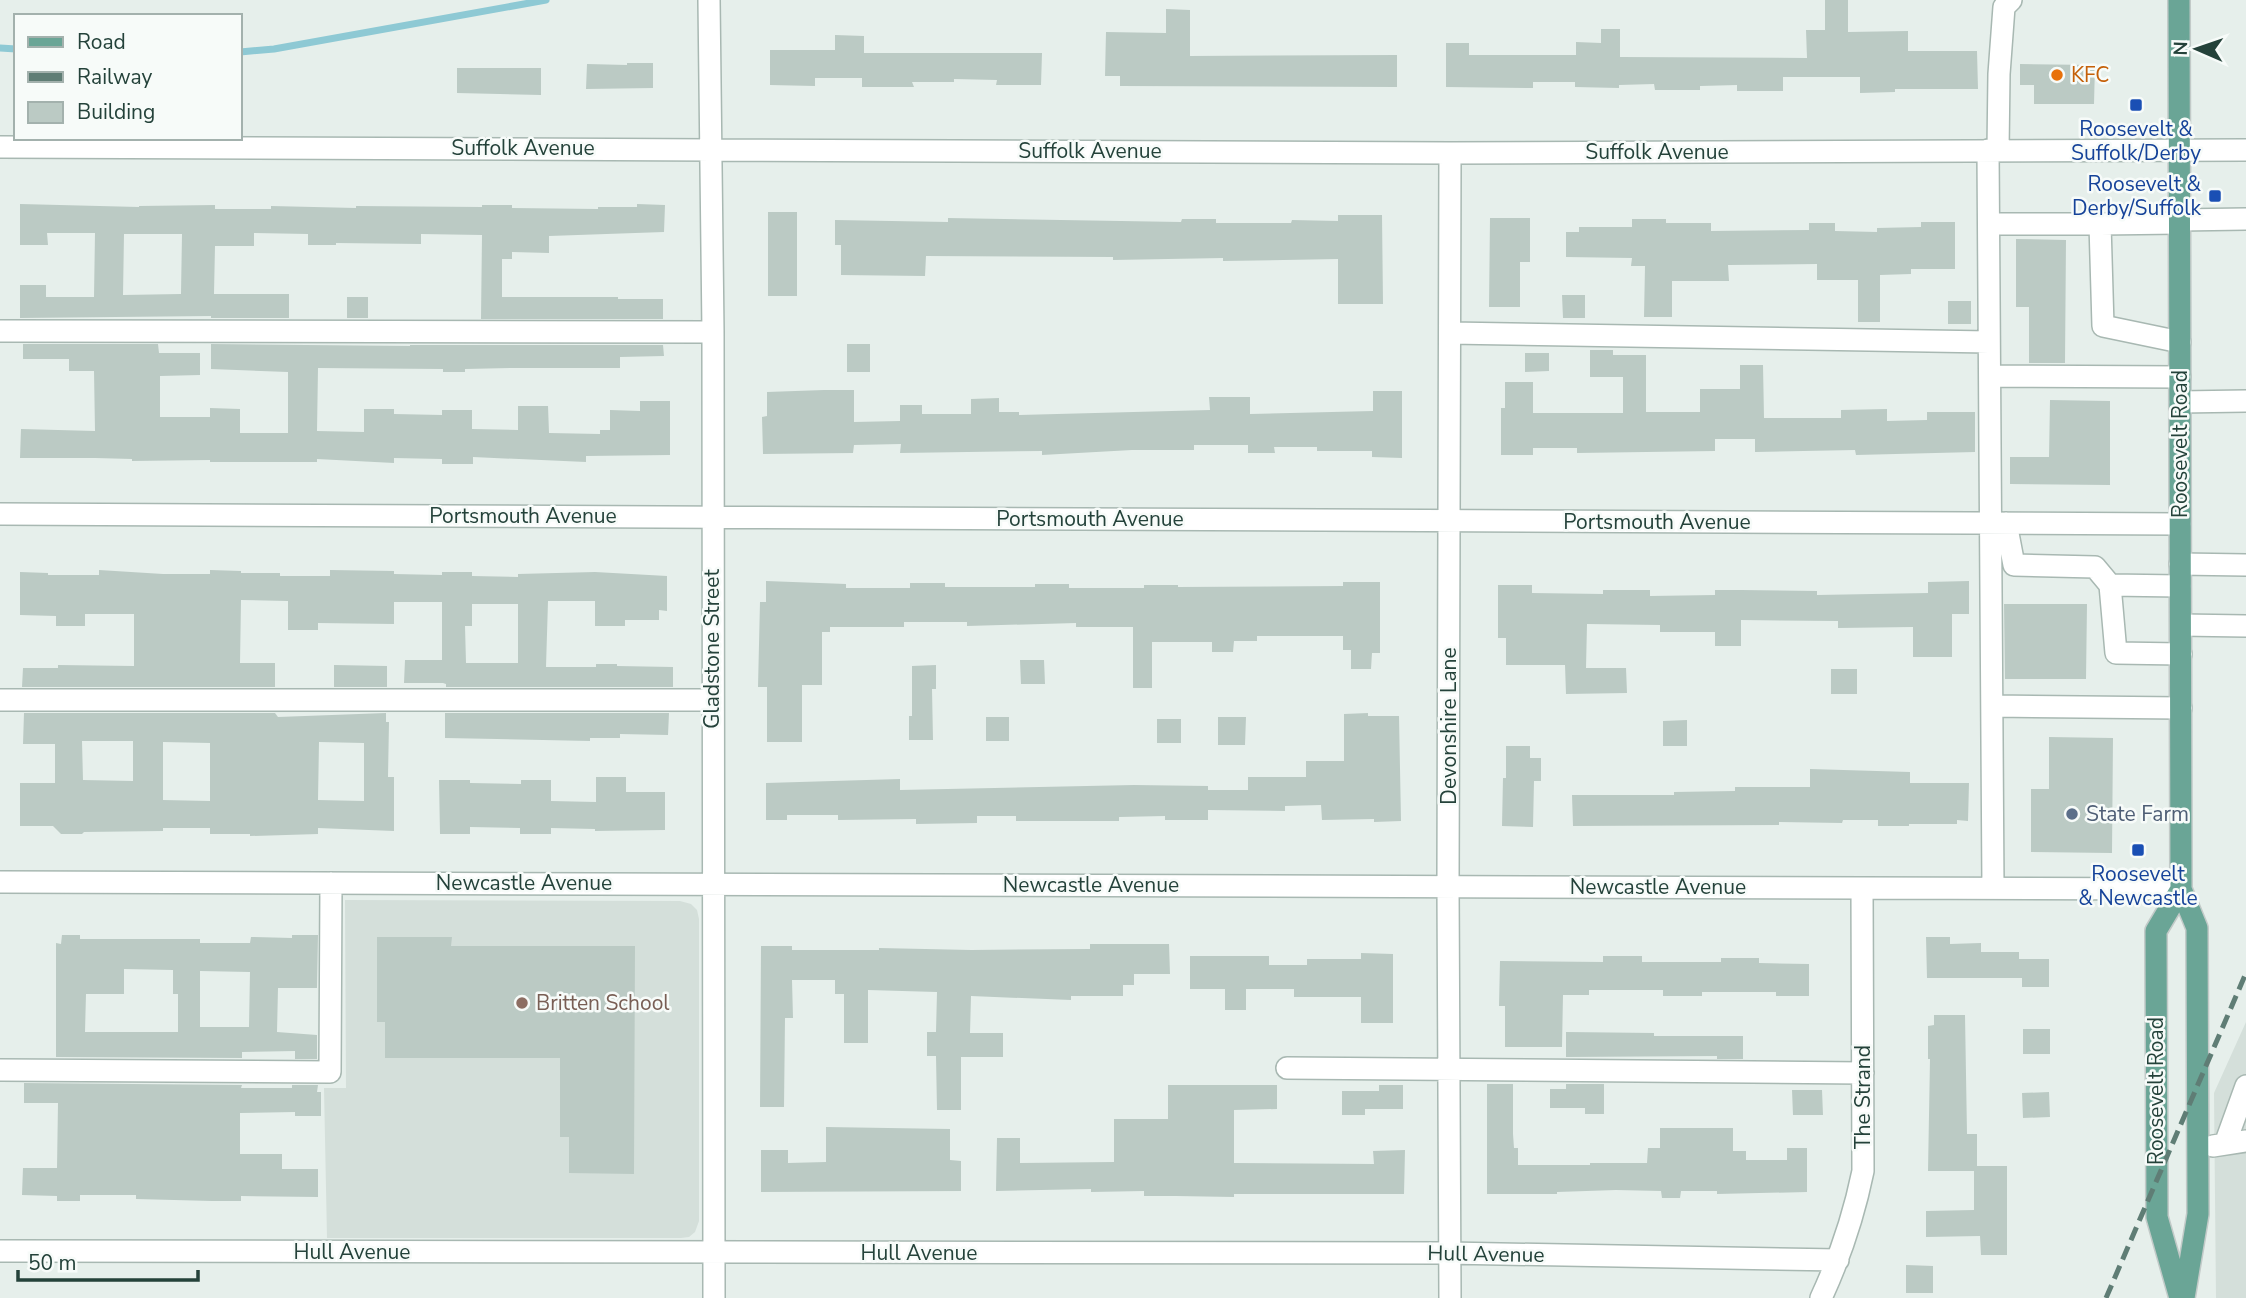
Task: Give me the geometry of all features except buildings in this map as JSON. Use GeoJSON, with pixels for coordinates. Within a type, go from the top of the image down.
{"type":"FeatureCollection","features":[{"type":"Feature","properties":{"kind":"main road","name":"Roosevelt Road"},"geometry":{"type":"LineString","coordinates":[[2179,0],[2181,889],[2197,928],[2198,1214],[2182,1298]]}},
{"type":"Feature","properties":{"kind":"main road","name":"Roosevelt Road"},"geometry":{"type":"LineString","coordinates":[[2181,889],[2156,931],[2157,1217],[2182,1298]]}},
{"type":"Feature","properties":{"kind":"street","name":"Gladstone Street"},"geometry":{"type":"LineString","coordinates":[[709,0],[713,332],[714,1298]]}},
{"type":"Feature","properties":{"kind":"street"},"geometry":{"type":"LineString","coordinates":[[1993,888],[1992,706],[1998,523],[1990,376],[1989,224],[2004,7],[2011,0]]}},
{"type":"Feature","properties":{"kind":"street","name":"Suffolk Avenue"},"geometry":{"type":"LineString","coordinates":[[0,147],[1450,153],[2246,150]]}},
{"type":"Feature","properties":{"kind":"street","name":"Devonshire Lane"},"geometry":{"type":"LineString","coordinates":[[1450,153],[1450,1298]]}},
{"type":"Feature","properties":{"kind":"street"},"geometry":{"type":"LineString","coordinates":[[1989,224],[2100,224],[2246,219]]}},
{"type":"Feature","properties":{"kind":"street"},"geometry":{"type":"LineString","coordinates":[[2100,224],[2104,326],[2180,342]]}},
{"type":"Feature","properties":{"kind":"street"},"geometry":{"type":"LineString","coordinates":[[0,331],[713,332]]}},
{"type":"Feature","properties":{"kind":"street"},"geometry":{"type":"LineString","coordinates":[[1450,333],[1989,342]]}},
{"type":"Feature","properties":{"kind":"street"},"geometry":{"type":"LineString","coordinates":[[1990,376],[2180,377]]}},
{"type":"Feature","properties":{"kind":"street"},"geometry":{"type":"LineString","coordinates":[[2180,402],[2246,401]]}},
{"type":"Feature","properties":{"kind":"street","name":"Portsmouth Avenue"},"geometry":{"type":"LineString","coordinates":[[0,514],[2180,524]]}},
{"type":"Feature","properties":{"kind":"street"},"geometry":{"type":"LineString","coordinates":[[1998,523],[2014,565],[2095,567],[2110,584],[2116,653],[2181,654]]}},
{"type":"Feature","properties":{"kind":"street"},"geometry":{"type":"LineString","coordinates":[[2180,564],[2246,565]]}},
{"type":"Feature","properties":{"kind":"street"},"geometry":{"type":"LineString","coordinates":[[2110,584],[2180,586]]}},
{"type":"Feature","properties":{"kind":"street"},"geometry":{"type":"LineString","coordinates":[[2180,625],[2246,626]]}},
{"type":"Feature","properties":{"kind":"street"},"geometry":{"type":"LineString","coordinates":[[0,700],[712,701]]}},
{"type":"Feature","properties":{"kind":"street"},"geometry":{"type":"LineString","coordinates":[[1992,706],[2181,708]]}},
{"type":"Feature","properties":{"kind":"street","name":"Newcastle Avenue"},"geometry":{"type":"LineString","coordinates":[[0,882],[2181,889]]}},
{"type":"Feature","properties":{"kind":"street"},"geometry":{"type":"LineString","coordinates":[[0,1070],[330,1072],[331,883]]}},
{"type":"Feature","properties":{"kind":"street","name":"The Strand"},"geometry":{"type":"LineString","coordinates":[[1821,1298],[1838,1260],[1857,1202],[1863,1171],[1862,888]]}},
{"type":"Feature","properties":{"kind":"street"},"geometry":{"type":"LineString","coordinates":[[1287,1068],[1863,1073]]}},
{"type":"Feature","properties":{"kind":"street"},"geometry":{"type":"LineString","coordinates":[[2225,1144],[2246,1086]]}},
{"type":"Feature","properties":{"kind":"street"},"geometry":{"type":"LineString","coordinates":[[2197,1149],[2246,1140]]}},
{"type":"Feature","properties":{"kind":"street","name":"Hull Avenue"},"geometry":{"type":"LineString","coordinates":[[0,1251],[1449,1253],[1838,1260]]}},
{"type":"Feature","properties":{"kind":"shaded area","name":"Britten School"},"geometry":{"type":"Polygon","coordinates":[[[345,900],[680,901],[691,904],[697,910],[699,919],[699,1221],[695,1232],[689,1237],[681,1238],[327,1238],[324,1088],[346,1088],[345,900]]]}},
{"type":"Feature","properties":{"kind":"shaded area"},"geometry":{"type":"Polygon","coordinates":[[[2246,1022],[2246,1298],[2216,1298],[2214,1093],[2246,1022]]]}},
{"type":"Feature","properties":{"kind":"waterway"},"geometry":{"type":"LineString","coordinates":[[242,52],[274,49],[546,0]]}},
{"type":"Feature","properties":{"kind":"waterway"},"geometry":{"type":"LineString","coordinates":[[0,48],[14,49]]}},
{"type":"Feature","properties":{"kind":"railway"},"geometry":{"type":"LineString","coordinates":[[2106,1298],[2246,973]]}},
{"type":"Feature","properties":{"kind":"place","name":"KFC"},"geometry":{"type":"Point","coordinates":[2057,75]}},
{"type":"Feature","properties":{"kind":"place","name":"Roosevelt & Suffolk/Derby"},"geometry":{"type":"Point","coordinates":[2136,105]}},
{"type":"Feature","properties":{"kind":"place","name":"Roosevelt & Derby/Suffolk"},"geometry":{"type":"Point","coordinates":[2215,196]}},
{"type":"Feature","properties":{"kind":"place","name":"State Farm"},"geometry":{"type":"Point","coordinates":[2072,814]}},
{"type":"Feature","properties":{"kind":"place","name":"Roosevelt & Newcastle"},"geometry":{"type":"Point","coordinates":[2138,850]}},
{"type":"Feature","properties":{"kind":"place","name":"Britten School"},"geometry":{"type":"Point","coordinates":[522,1003]}}]}
